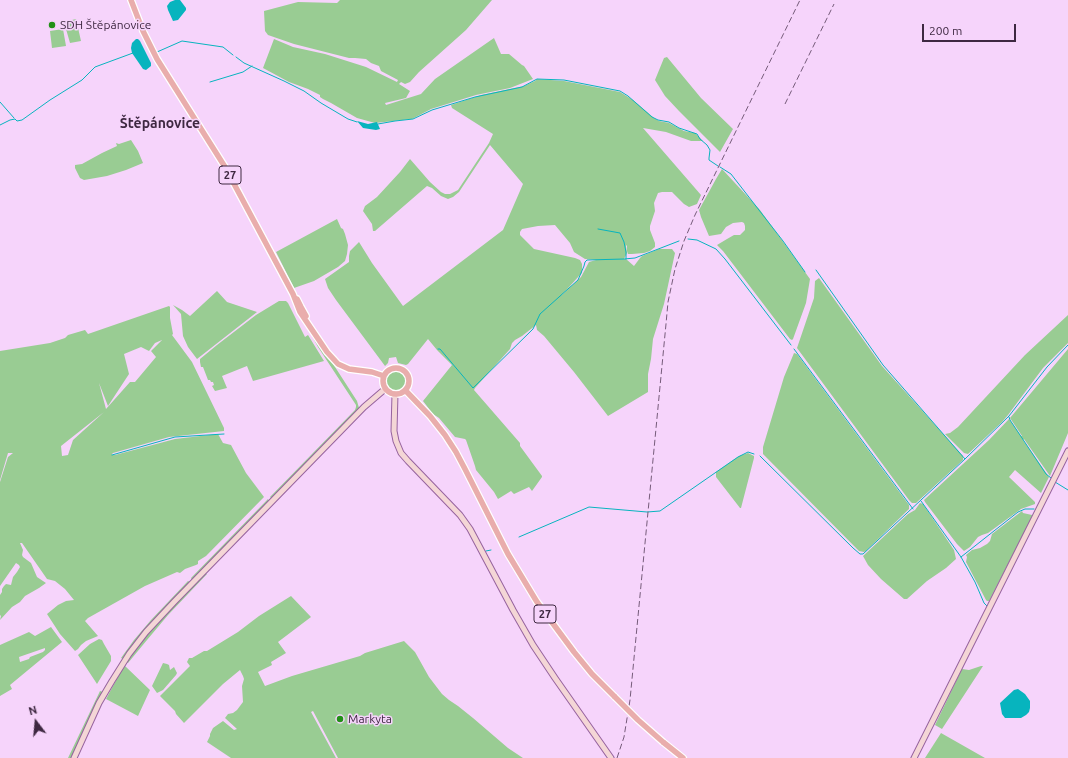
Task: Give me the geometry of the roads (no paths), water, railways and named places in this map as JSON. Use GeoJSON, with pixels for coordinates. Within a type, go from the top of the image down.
{"type":"FeatureCollection","features":[{"type":"Feature","properties":{"kind":"main road","name":"27"},"geometry":{"type":"LineString","coordinates":[[131,0],[142,31],[157,59],[226,167],[293,294],[326,352],[338,364],[349,369],[372,372],[384,376]]}},
{"type":"Feature","properties":{"kind":"main road"},"geometry":{"type":"LineString","coordinates":[[393,369],[399,369],[406,374],[408,385],[401,393],[389,393],[385,389],[383,383],[384,376],[387,372],[393,369]]}},
{"type":"Feature","properties":{"kind":"main road"},"geometry":{"type":"LineString","coordinates":[[74,758],[99,703],[129,654],[146,632],[364,407],[385,389]]}},
{"type":"Feature","properties":{"kind":"main road","name":"27"},"geometry":{"type":"LineString","coordinates":[[405,390],[430,416],[456,452],[508,554],[541,609],[578,657],[602,684],[638,720],[683,758]]}},
{"type":"Feature","properties":{"kind":"main road"},"geometry":{"type":"LineString","coordinates":[[395,394],[394,431],[401,453],[468,525],[513,610],[533,644],[611,758]]}},
{"type":"Feature","properties":{"kind":"main road"},"geometry":{"type":"LineString","coordinates":[[914,758],[1068,451]]}},
{"type":"Feature","properties":{"kind":"waterway"},"geometry":{"type":"LineString","coordinates":[[157,52],[182,41],[223,47],[233,55]]}},
{"type":"Feature","properties":{"kind":"waterway"},"geometry":{"type":"LineString","coordinates":[[0,125],[10,120],[22,120],[82,80],[95,67],[133,53]]}},
{"type":"Feature","properties":{"kind":"waterway"},"geometry":{"type":"LineString","coordinates":[[236,57],[244,63],[304,91],[348,119],[357,122]]}},
{"type":"Feature","properties":{"kind":"waterway"},"geometry":{"type":"LineString","coordinates":[[210,82],[243,72],[252,66]]}},
{"type":"Feature","properties":{"kind":"waterway"},"geometry":{"type":"LineString","coordinates":[[378,124],[413,119],[432,110],[475,97],[522,87],[537,79],[564,80],[620,91],[652,117],[669,122],[679,128],[697,134],[710,150],[709,160],[718,166]]}},
{"type":"Feature","properties":{"kind":"waterway"},"geometry":{"type":"LineString","coordinates":[[0,102],[14,118]]}},
{"type":"Feature","properties":{"kind":"waterway"},"geometry":{"type":"LineString","coordinates":[[720,167],[731,174],[805,272]]}},
{"type":"Feature","properties":{"kind":"waterway"},"geometry":{"type":"LineString","coordinates":[[598,229],[620,233],[624,242],[626,259]]}},
{"type":"Feature","properties":{"kind":"waterway"},"geometry":{"type":"LineString","coordinates":[[688,239],[697,240],[716,249],[791,345]]}},
{"type":"Feature","properties":{"kind":"waterway"},"geometry":{"type":"LineString","coordinates":[[438,349],[440,349],[473,388],[533,329],[540,314],[578,280],[587,260],[635,258],[679,241]]}},
{"type":"Feature","properties":{"kind":"waterway"},"geometry":{"type":"LineString","coordinates":[[816,270],[883,365],[965,459],[1009,416],[1047,367],[1068,345]]}},
{"type":"Feature","properties":{"kind":"waterway"},"geometry":{"type":"LineString","coordinates":[[794,349],[913,509]]}},
{"type":"Feature","properties":{"kind":"waterway"},"geometry":{"type":"LineString","coordinates":[[1009,417],[1046,474],[1051,478]]}},
{"type":"Feature","properties":{"kind":"waterway"},"geometry":{"type":"LineString","coordinates":[[112,455],[175,437],[224,434]]}},
{"type":"Feature","properties":{"kind":"waterway"},"geometry":{"type":"LineString","coordinates":[[519,537],[589,507],[647,512],[660,511],[738,457],[748,452],[754,454]]}},
{"type":"Feature","properties":{"kind":"waterway"},"geometry":{"type":"LineString","coordinates":[[760,456],[860,554],[863,554],[965,459]]}},
{"type":"Feature","properties":{"kind":"waterway"},"geometry":{"type":"LineString","coordinates":[[1055,482],[1068,490]]}},
{"type":"Feature","properties":{"kind":"waterway"},"geometry":{"type":"LineString","coordinates":[[921,501],[961,557],[975,582],[984,603],[987,606]]}},
{"type":"Feature","properties":{"kind":"waterway"},"geometry":{"type":"LineString","coordinates":[[961,557],[1018,512],[1025,509],[1034,509]]}},
{"type":"Feature","properties":{"kind":"waterway"},"geometry":{"type":"LineString","coordinates":[[486,551],[491,550]]}},
{"type":"Feature","properties":{"kind":"railway"},"geometry":{"type":"LineString","coordinates":[[617,758],[624,737],[630,700],[668,302],[675,269],[684,241],[695,215],[800,0]]}},
{"type":"Feature","properties":{"kind":"railway"},"geometry":{"type":"LineString","coordinates":[[785,104],[834,4]]}},
{"type":"Feature","properties":{"kind":"place","name":"SDH Štěpánovice"},"geometry":{"type":"Point","coordinates":[52,25]}},
{"type":"Feature","properties":{"kind":"place","name":"Markyta"},"geometry":{"type":"Point","coordinates":[340,719]}},
{"type":"Feature","properties":{"kind":"district","name":"Štěpánovice"},"geometry":{"type":"Point","coordinates":[160,123]}}]}
